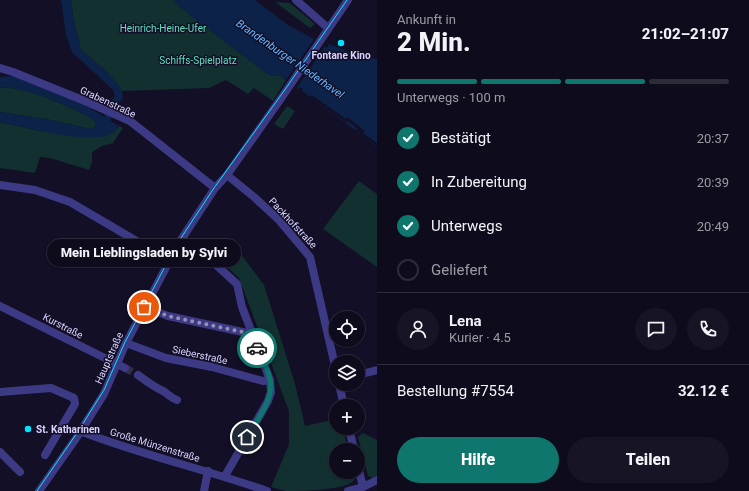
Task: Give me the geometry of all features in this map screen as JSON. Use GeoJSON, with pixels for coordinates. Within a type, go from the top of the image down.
{"type":"FeatureCollection","features":[{"type":"Feature","properties":{"kind":"street"},"geometry":{"type":"LineString","coordinates":[[296,0],[328,28]]}},
{"type":"Feature","properties":{"kind":"street","name":"Hauptstraße"},"geometry":{"type":"LineString","coordinates":[[39,491],[80,431],[106,388],[144,307],[179,244],[215,188],[227,175],[348,0]]}},
{"type":"Feature","properties":{"kind":"street","name":"Grabenstraße"},"geometry":{"type":"LineString","coordinates":[[0,68],[109,111],[130,121],[215,188]]}},
{"type":"Feature","properties":{"kind":"street","name":"Packhofstraße"},"geometry":{"type":"LineString","coordinates":[[227,175],[278,219],[310,257],[333,355]]}},
{"type":"Feature","properties":{"kind":"street"},"geometry":{"type":"LineString","coordinates":[[0,185],[35,190],[70,202],[169,260]]}},
{"type":"Feature","properties":{"kind":"street"},"geometry":{"type":"LineString","coordinates":[[179,244],[205,256],[237,284],[242,307],[270,380],[271,392],[268,401],[225,476]]}},
{"type":"Feature","properties":{"kind":"street","name":"Kurstraße"},"geometry":{"type":"LineString","coordinates":[[0,306],[116,365],[125,368]]}},
{"type":"Feature","properties":{"kind":"street"},"geometry":{"type":"LineString","coordinates":[[144,307],[168,316],[252,334]]}},
{"type":"Feature","properties":{"kind":"street","name":"Sieberstraße"},"geometry":{"type":"LineString","coordinates":[[126,343],[166,358],[212,367],[263,380],[270,380]]}},
{"type":"Feature","properties":{"kind":"street"},"geometry":{"type":"LineString","coordinates":[[365,373],[377,370]]}},
{"type":"Feature","properties":{"kind":"street"},"geometry":{"type":"LineString","coordinates":[[138,375],[165,392],[169,397],[177,400]]}},
{"type":"Feature","properties":{"kind":"street"},"geometry":{"type":"LineString","coordinates":[[0,392],[51,388],[74,398],[74,404],[44,455]]}},
{"type":"Feature","properties":{"kind":"street","name":"Große Münzenstraße"},"geometry":{"type":"LineString","coordinates":[[80,431],[122,446],[225,476],[262,490]]}},
{"type":"Feature","properties":{"kind":"street"},"geometry":{"type":"LineString","coordinates":[[0,452],[20,472]]}},
{"type":"Feature","properties":{"kind":"street"},"geometry":{"type":"LineString","coordinates":[[204,491],[208,471]]}},
{"type":"Feature","properties":{"kind":"street"},"geometry":{"type":"LineString","coordinates":[[361,479],[363,487]]}},
{"type":"Feature","properties":{"kind":"street"},"geometry":{"type":"LineString","coordinates":[[348,491],[363,487],[377,480]]}},
{"type":"Feature","properties":{"kind":"green space","name":"Heinrich-Heine-Ufer"},"geometry":{"type":"Polygon","coordinates":[[[71,0],[173,0],[191,16],[268,74],[272,76],[281,76],[286,80],[273,101],[254,88],[248,94],[226,80],[209,88],[122,91],[106,71],[81,50],[73,17],[71,0]]]}},
{"type":"Feature","properties":{"kind":"green space"},"geometry":{"type":"Polygon","coordinates":[[[275,2],[290,3],[315,24],[310,28],[275,2]]]}},
{"type":"Feature","properties":{"kind":"green space"},"geometry":{"type":"Polygon","coordinates":[[[0,88],[10,88],[34,93],[59,103],[91,118],[96,123],[95,127],[90,129],[46,119],[0,112],[0,88]]]}},
{"type":"Feature","properties":{"kind":"green space"},"geometry":{"type":"Polygon","coordinates":[[[287,106],[295,111],[283,129],[274,124],[287,106]]]}},
{"type":"Feature","properties":{"kind":"green space"},"geometry":{"type":"Polygon","coordinates":[[[0,122],[44,132],[117,129],[119,126],[123,128],[113,143],[102,146],[92,152],[92,163],[89,170],[50,158],[40,157],[35,173],[0,168],[0,122]]]}},
{"type":"Feature","properties":{"kind":"green space"},"geometry":{"type":"Polygon","coordinates":[[[359,181],[377,194],[377,267],[323,229],[359,181]]]}},
{"type":"Feature","properties":{"kind":"green space"},"geometry":{"type":"Polygon","coordinates":[[[237,249],[264,285],[295,384],[305,426],[329,421],[329,435],[345,435],[346,443],[329,443],[329,479],[355,479],[351,483],[334,488],[312,490],[286,491],[271,487],[289,444],[289,411],[239,278],[222,262],[237,249]]]}},
{"type":"Feature","properties":{"kind":"green space"},"geometry":{"type":"Polygon","coordinates":[[[365,434],[377,440],[377,475],[373,478],[368,476],[365,464],[365,443],[360,443],[358,437],[365,434]]]}},
{"type":"Feature","properties":{"kind":"water"},"geometry":{"type":"Polygon","coordinates":[[[61,0],[71,0],[73,17],[81,50],[106,71],[118,84],[122,91],[123,100],[116,100],[114,91],[72,52],[66,35],[61,0]]]}},
{"type":"Feature","properties":{"kind":"water","name":"Brandenburger Niederhavel"},"geometry":{"type":"Polygon","coordinates":[[[173,0],[255,0],[288,25],[327,48],[329,44],[357,55],[377,59],[377,147],[358,132],[359,130],[357,128],[355,130],[302,91],[303,89],[300,87],[298,89],[281,76],[272,76],[268,74],[191,16],[173,0]]]}},
{"type":"Feature","properties":{"kind":"water"},"geometry":{"type":"Polygon","coordinates":[[[12,76],[82,103],[119,126],[111,134],[101,137],[88,137],[57,134],[0,122],[0,112],[46,119],[90,129],[95,127],[96,123],[91,118],[59,103],[34,93],[10,88],[0,88],[0,77],[12,76]]]}},
{"type":"Feature","properties":{"kind":"pier"},"geometry":{"type":"Polygon","coordinates":[[[314,39],[325,46],[297,88],[286,80],[314,39]]]}},
{"type":"Feature","properties":{"kind":"pier"},"geometry":{"type":"Polygon","coordinates":[[[312,95],[346,119],[347,117],[365,131],[363,133],[377,143],[377,146],[358,132],[359,130],[348,121],[347,123],[310,97],[312,95]]]}},
{"type":"Feature","properties":{"kind":"waterway"},"geometry":{"type":"LineString","coordinates":[[103,127],[119,95],[117,92]]}},
{"type":"Feature","properties":{"kind":"tunnel"},"geometry":{"type":"LineString","coordinates":[[125,368],[138,375]]}},
{"type":"Feature","properties":{"kind":"tram line"},"geometry":{"type":"LineString","coordinates":[[37,491],[77,433],[104,390],[125,342],[177,244],[214,188],[347,0]]}},
{"type":"Feature","properties":{"kind":"way so far"},"geometry":{"type":"LineString","coordinates":[[144,307],[168,316],[252,334],[257,348]]}},
{"type":"Feature","properties":{"kind":"place","name":"Fontane Kino"},"geometry":{"type":"Point","coordinates":[341,43]}},
{"type":"Feature","properties":{"kind":"place","name":"Mein Lieblingsladen by Sylvi"},"geometry":{"type":"Point","coordinates":[144,307]}},
{"type":"Feature","properties":{"kind":"place","name":"St. Katharinen"},"geometry":{"type":"Point","coordinates":[28,429]}},
{"type":"Feature","properties":{"kind":"route"},"geometry":{"type":"LineString","coordinates":[[247,437],[268,401],[271,392],[270,380],[257,348]]}},
{"type":"Feature","properties":{"kind":"park label","name":"Schiffs-Spielplatz"},"geometry":{"type":"Point","coordinates":[198,60]}}]}
